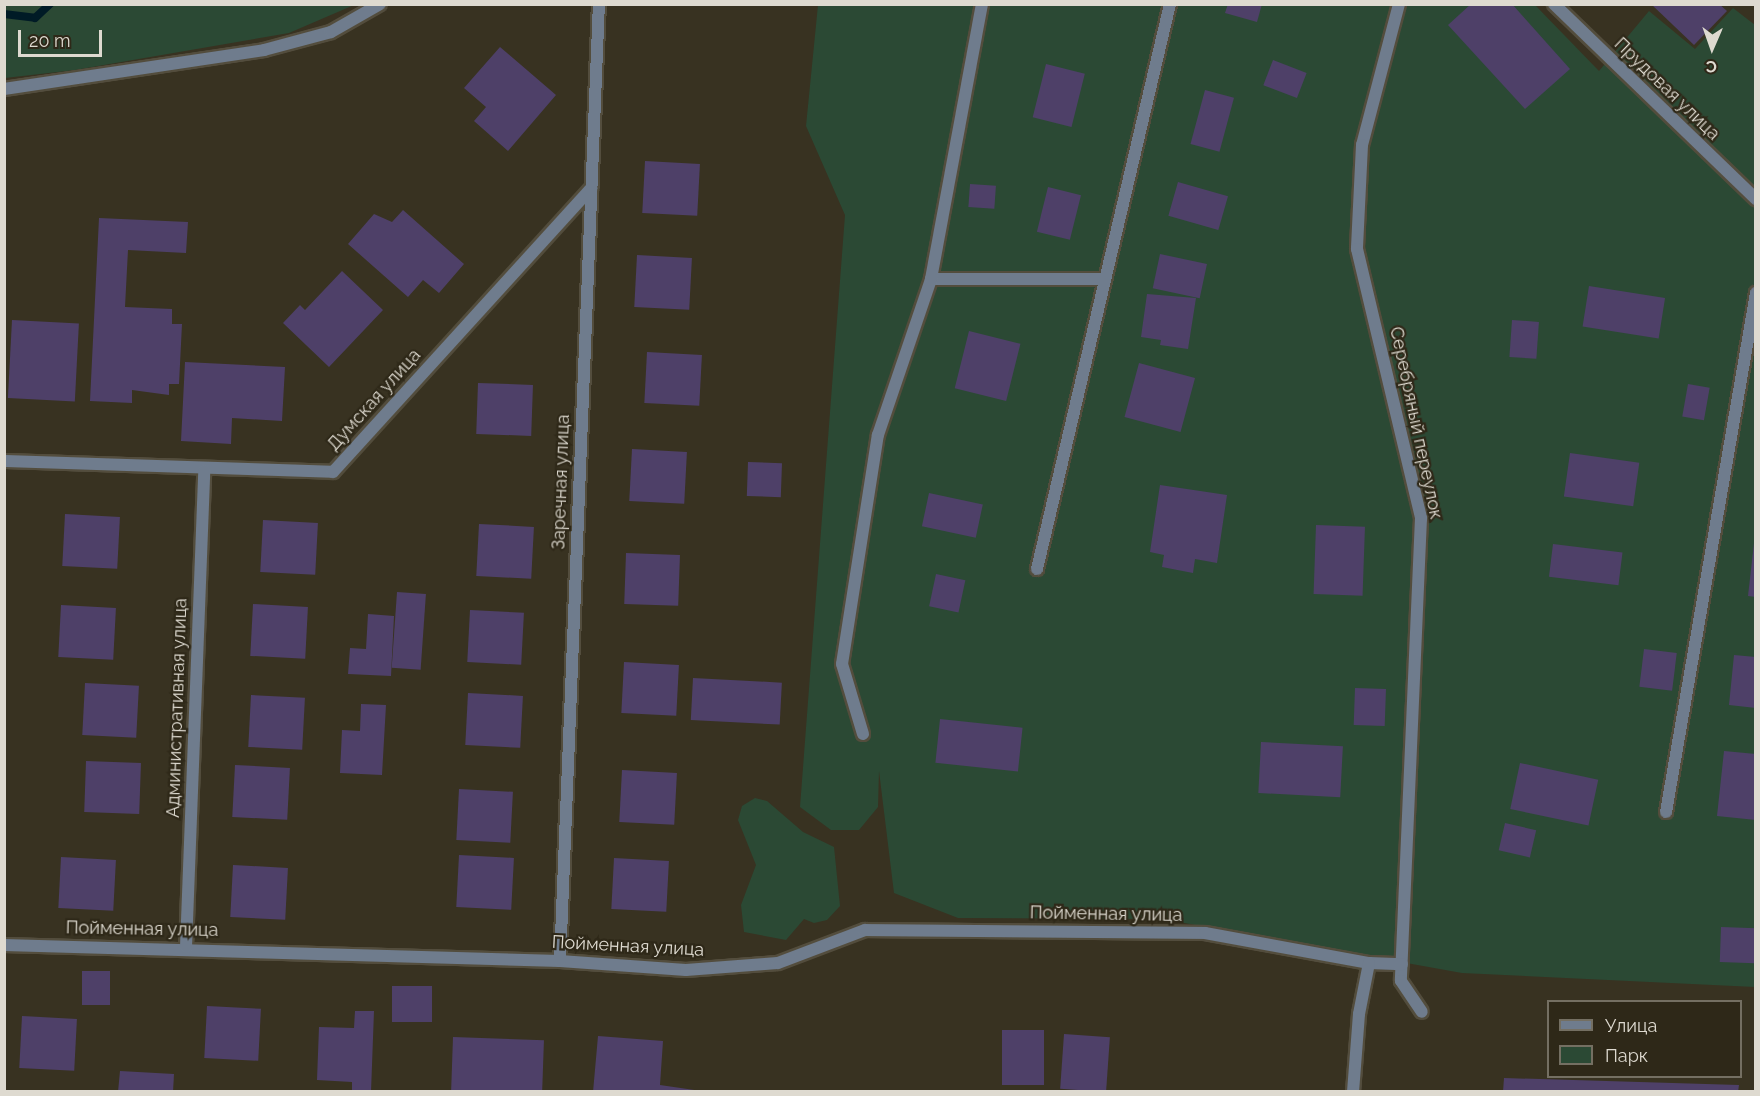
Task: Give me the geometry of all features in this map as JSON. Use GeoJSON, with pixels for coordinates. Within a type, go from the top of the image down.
{"type":"FeatureCollection","features":[{"type":"Feature","properties":{"kind":"street"},"geometry":{"type":"LineString","coordinates":[[4,89],[264,50],[331,32],[380,4]]}},
{"type":"Feature","properties":{"kind":"street","name":"Заречная улица"},"geometry":{"type":"LineString","coordinates":[[560,961],[599,4]]}},
{"type":"Feature","properties":{"kind":"street"},"geometry":{"type":"LineString","coordinates":[[863,734],[842,664],[878,435],[931,279],[982,4]]}},
{"type":"Feature","properties":{"kind":"street"},"geometry":{"type":"LineString","coordinates":[[1037,569],[1170,4]]}},
{"type":"Feature","properties":{"kind":"street","name":"Серебряный переулок"},"geometry":{"type":"LineString","coordinates":[[1399,4],[1362,145],[1357,249],[1422,518],[1402,964]]}},
{"type":"Feature","properties":{"kind":"street","name":"Прудовая улица"},"geometry":{"type":"LineString","coordinates":[[1554,4],[1755,199]]}},
{"type":"Feature","properties":{"kind":"street","name":"Думская улица"},"geometry":{"type":"LineString","coordinates":[[4,461],[204,471],[333,472],[591,188]]}},
{"type":"Feature","properties":{"kind":"street"},"geometry":{"type":"LineString","coordinates":[[931,279],[1105,279]]}},
{"type":"Feature","properties":{"kind":"street"},"geometry":{"type":"LineString","coordinates":[[1666,812],[1755,293]]}},
{"type":"Feature","properties":{"kind":"street","name":"Административная улица"},"geometry":{"type":"LineString","coordinates":[[186,947],[204,471]]}},
{"type":"Feature","properties":{"kind":"street","name":"Пойменная улица"},"geometry":{"type":"LineString","coordinates":[[4,945],[186,947],[560,961],[686,970],[778,963],[865,930],[1206,933],[1369,963],[1402,964]]}},
{"type":"Feature","properties":{"kind":"street"},"geometry":{"type":"LineString","coordinates":[[1353,1092],[1359,1014],[1369,963]]}},
{"type":"Feature","properties":{"kind":"street"},"geometry":{"type":"LineString","coordinates":[[1402,964],[1401,981],[1422,1012]]}},
{"type":"Feature","properties":{"kind":"green space"},"geometry":{"type":"Polygon","coordinates":[[[5,4],[354,5],[289,33],[75,70],[5,78],[5,4]]]}},
{"type":"Feature","properties":{"kind":"green space"},"geometry":{"type":"Polygon","coordinates":[[[818,5],[1535,5],[1599,71],[1649,11],[1695,49],[1733,8],[1755,25],[1755,987],[1462,973],[1162,919],[958,918],[894,893],[879,771],[878,807],[859,830],[831,830],[800,807],[845,215],[806,126],[818,5]]]}},
{"type":"Feature","properties":{"kind":"green space"},"geometry":{"type":"Polygon","coordinates":[[[755,798],[767,801],[803,832],[834,847],[840,906],[827,920],[814,923],[804,919],[786,940],[744,932],[741,905],[756,865],[738,820],[742,806],[755,798]]]}},
{"type":"Feature","properties":{"kind":"building"},"geometry":{"type":"Polygon","coordinates":[[[1228,4],[1262,4],[1257,22],[1225,13],[1228,4]]]}},
{"type":"Feature","properties":{"kind":"building"},"geometry":{"type":"Polygon","coordinates":[[[1471,4],[1512,4],[1570,69],[1525,109],[1448,25],[1471,4]]]}},
{"type":"Feature","properties":{"kind":"building"},"geometry":{"type":"Polygon","coordinates":[[[1651,4],[1719,4],[1727,11],[1694,45],[1651,4]]]}},
{"type":"Feature","properties":{"kind":"building"},"geometry":{"type":"Polygon","coordinates":[[[500,47],[556,95],[508,151],[474,121],[486,107],[464,88],[500,47]]]}},
{"type":"Feature","properties":{"kind":"building"},"geometry":{"type":"Polygon","coordinates":[[[1273,60],[1307,73],[1297,98],[1263,85],[1273,60]]]}},
{"type":"Feature","properties":{"kind":"building"},"geometry":{"type":"Polygon","coordinates":[[[1046,64],[1085,74],[1072,127],[1033,117],[1046,64]]]}},
{"type":"Feature","properties":{"kind":"building"},"geometry":{"type":"Polygon","coordinates":[[[1205,90],[1234,98],[1219,152],[1191,144],[1205,90]]]}},
{"type":"Feature","properties":{"kind":"building"},"geometry":{"type":"Polygon","coordinates":[[[645,161],[700,164],[697,216],[642,213],[645,161]]]}},
{"type":"Feature","properties":{"kind":"building"},"geometry":{"type":"Polygon","coordinates":[[[1178,182],[1228,196],[1218,230],[1168,216],[1178,182]]]}},
{"type":"Feature","properties":{"kind":"building"},"geometry":{"type":"Polygon","coordinates":[[[970,184],[996,186],[994,209],[968,207],[970,184]]]}},
{"type":"Feature","properties":{"kind":"building"},"geometry":{"type":"Polygon","coordinates":[[[1048,187],[1081,195],[1070,240],[1037,232],[1048,187]]]}},
{"type":"Feature","properties":{"kind":"building"},"geometry":{"type":"Polygon","coordinates":[[[403,210],[464,264],[439,293],[423,280],[408,297],[348,244],[374,214],[392,222],[403,210]]]}},
{"type":"Feature","properties":{"kind":"building"},"geometry":{"type":"Polygon","coordinates":[[[99,218],[188,222],[186,253],[128,250],[125,307],[172,309],[172,324],[182,324],[179,384],[169,384],[169,395],[132,390],[132,403],[90,401],[99,218]]]}},
{"type":"Feature","properties":{"kind":"building"},"geometry":{"type":"Polygon","coordinates":[[[1160,254],[1207,264],[1200,298],[1153,288],[1160,254]]]}},
{"type":"Feature","properties":{"kind":"building"},"geometry":{"type":"Polygon","coordinates":[[[637,255],[692,258],[689,310],[634,307],[637,255]]]}},
{"type":"Feature","properties":{"kind":"building"},"geometry":{"type":"Polygon","coordinates":[[[342,271],[383,310],[329,367],[283,323],[300,305],[305,310],[342,271]]]}},
{"type":"Feature","properties":{"kind":"building"},"geometry":{"type":"Polygon","coordinates":[[[1589,286],[1665,298],[1659,339],[1583,326],[1589,286]]]}},
{"type":"Feature","properties":{"kind":"building"},"geometry":{"type":"Polygon","coordinates":[[[1147,294],[1196,298],[1188,349],[1160,345],[1161,340],[1141,337],[1147,294]]]}},
{"type":"Feature","properties":{"kind":"building"},"geometry":{"type":"Polygon","coordinates":[[[12,320],[79,324],[75,401],[8,398],[12,320]]]}},
{"type":"Feature","properties":{"kind":"building"},"geometry":{"type":"Polygon","coordinates":[[[1512,320],[1539,322],[1536,359],[1509,357],[1512,320]]]}},
{"type":"Feature","properties":{"kind":"building"},"geometry":{"type":"Polygon","coordinates":[[[969,331],[1020,344],[1006,401],[955,388],[969,331]]]}},
{"type":"Feature","properties":{"kind":"building"},"geometry":{"type":"Polygon","coordinates":[[[647,352],[702,355],[699,406],[644,403],[647,352]]]}},
{"type":"Feature","properties":{"kind":"building"},"geometry":{"type":"Polygon","coordinates":[[[185,362],[285,367],[282,421],[232,418],[231,444],[181,441],[185,362]]]}},
{"type":"Feature","properties":{"kind":"building"},"geometry":{"type":"Polygon","coordinates":[[[1139,363],[1195,378],[1181,432],[1125,417],[1139,363]]]}},
{"type":"Feature","properties":{"kind":"building"},"geometry":{"type":"Polygon","coordinates":[[[478,383],[533,385],[531,436],[476,434],[478,383]]]}},
{"type":"Feature","properties":{"kind":"building"},"geometry":{"type":"Polygon","coordinates":[[[1688,384],[1710,388],[1704,420],[1682,416],[1688,384]]]}},
{"type":"Feature","properties":{"kind":"building"},"geometry":{"type":"Polygon","coordinates":[[[632,449],[687,452],[684,504],[629,501],[632,449]]]}},
{"type":"Feature","properties":{"kind":"building"},"geometry":{"type":"Polygon","coordinates":[[[1570,453],[1639,463],[1633,506],[1564,497],[1570,453]]]}},
{"type":"Feature","properties":{"kind":"building"},"geometry":{"type":"Polygon","coordinates":[[[748,462],[782,463],[781,497],[747,496],[748,462]]]}},
{"type":"Feature","properties":{"kind":"building"},"geometry":{"type":"Polygon","coordinates":[[[1160,485],[1227,495],[1217,563],[1195,559],[1193,573],[1162,567],[1164,555],[1150,552],[1160,485]]]}},
{"type":"Feature","properties":{"kind":"building"},"geometry":{"type":"Polygon","coordinates":[[[929,493],[983,504],[976,538],[922,526],[929,493]]]}},
{"type":"Feature","properties":{"kind":"building"},"geometry":{"type":"Polygon","coordinates":[[[65,514],[120,517],[117,569],[62,566],[65,514]]]}},
{"type":"Feature","properties":{"kind":"building"},"geometry":{"type":"Polygon","coordinates":[[[263,520],[318,523],[315,575],[260,572],[263,520]]]}},
{"type":"Feature","properties":{"kind":"building"},"geometry":{"type":"Polygon","coordinates":[[[479,524],[534,527],[531,579],[476,576],[479,524]]]}},
{"type":"Feature","properties":{"kind":"building"},"geometry":{"type":"Polygon","coordinates":[[[1316,525],[1365,527],[1363,596],[1314,594],[1316,525]]]}},
{"type":"Feature","properties":{"kind":"building"},"geometry":{"type":"Polygon","coordinates":[[[1754,543],[1756,543],[1756,597],[1748,596],[1754,543]]]}},
{"type":"Feature","properties":{"kind":"building"},"geometry":{"type":"Polygon","coordinates":[[[1553,544],[1622,553],[1618,585],[1549,577],[1553,544]]]}},
{"type":"Feature","properties":{"kind":"building"},"geometry":{"type":"Polygon","coordinates":[[[626,553],[680,555],[678,606],[624,604],[626,553]]]}},
{"type":"Feature","properties":{"kind":"building"},"geometry":{"type":"Polygon","coordinates":[[[936,574],[965,580],[958,613],[929,606],[936,574]]]}},
{"type":"Feature","properties":{"kind":"building"},"geometry":{"type":"Polygon","coordinates":[[[397,592],[426,594],[421,670],[392,668],[397,592]]]}},
{"type":"Feature","properties":{"kind":"building"},"geometry":{"type":"Polygon","coordinates":[[[253,604],[308,607],[305,659],[250,656],[253,604]]]}},
{"type":"Feature","properties":{"kind":"building"},"geometry":{"type":"Polygon","coordinates":[[[61,605],[116,608],[113,660],[58,657],[61,605]]]}},
{"type":"Feature","properties":{"kind":"building"},"geometry":{"type":"Polygon","coordinates":[[[470,610],[524,613],[521,665],[467,662],[470,610]]]}},
{"type":"Feature","properties":{"kind":"building"},"geometry":{"type":"Polygon","coordinates":[[[368,614],[394,616],[391,676],[348,674],[350,648],[366,649],[368,614]]]}},
{"type":"Feature","properties":{"kind":"building"},"geometry":{"type":"Polygon","coordinates":[[[1644,649],[1677,653],[1672,691],[1639,687],[1644,649]]]}},
{"type":"Feature","properties":{"kind":"building"},"geometry":{"type":"Polygon","coordinates":[[[1734,655],[1756,657],[1756,708],[1729,705],[1734,655]]]}},
{"type":"Feature","properties":{"kind":"building"},"geometry":{"type":"Polygon","coordinates":[[[624,662],[679,665],[676,716],[621,713],[624,662]]]}},
{"type":"Feature","properties":{"kind":"building"},"geometry":{"type":"Polygon","coordinates":[[[693,678],[782,683],[780,725],[691,720],[693,678]]]}},
{"type":"Feature","properties":{"kind":"building"},"geometry":{"type":"Polygon","coordinates":[[[85,683],[139,686],[136,738],[82,735],[85,683]]]}},
{"type":"Feature","properties":{"kind":"building"},"geometry":{"type":"Polygon","coordinates":[[[1355,688],[1386,689],[1385,726],[1354,725],[1355,688]]]}},
{"type":"Feature","properties":{"kind":"building"},"geometry":{"type":"Polygon","coordinates":[[[468,693],[523,696],[520,748],[465,745],[468,693]]]}},
{"type":"Feature","properties":{"kind":"building"},"geometry":{"type":"Polygon","coordinates":[[[251,695],[305,698],[302,750],[248,747],[251,695]]]}},
{"type":"Feature","properties":{"kind":"building"},"geometry":{"type":"Polygon","coordinates":[[[361,704],[386,705],[382,775],[340,773],[342,730],[360,731],[361,704]]]}},
{"type":"Feature","properties":{"kind":"building"},"geometry":{"type":"Polygon","coordinates":[[[940,719],[1023,728],[1018,771],[935,763],[940,719]]]}},
{"type":"Feature","properties":{"kind":"building"},"geometry":{"type":"Polygon","coordinates":[[[1261,742],[1343,746],[1340,797],[1258,793],[1261,742]]]}},
{"type":"Feature","properties":{"kind":"building"},"geometry":{"type":"Polygon","coordinates":[[[1724,751],[1756,754],[1756,820],[1717,816],[1724,751]]]}},
{"type":"Feature","properties":{"kind":"building"},"geometry":{"type":"Polygon","coordinates":[[[86,761],[141,763],[139,814],[84,812],[86,761]]]}},
{"type":"Feature","properties":{"kind":"building"},"geometry":{"type":"Polygon","coordinates":[[[1520,763],[1598,780],[1588,826],[1510,809],[1520,763]]]}},
{"type":"Feature","properties":{"kind":"building"},"geometry":{"type":"Polygon","coordinates":[[[235,765],[290,768],[287,820],[232,817],[235,765]]]}},
{"type":"Feature","properties":{"kind":"building"},"geometry":{"type":"Polygon","coordinates":[[[622,770],[677,773],[674,825],[619,822],[622,770]]]}},
{"type":"Feature","properties":{"kind":"building"},"geometry":{"type":"Polygon","coordinates":[[[459,789],[513,792],[510,843],[456,840],[459,789]]]}},
{"type":"Feature","properties":{"kind":"building"},"geometry":{"type":"Polygon","coordinates":[[[1505,823],[1536,830],[1530,857],[1499,850],[1505,823]]]}},
{"type":"Feature","properties":{"kind":"building"},"geometry":{"type":"Polygon","coordinates":[[[459,855],[514,858],[511,910],[456,907],[459,855]]]}},
{"type":"Feature","properties":{"kind":"building"},"geometry":{"type":"Polygon","coordinates":[[[61,857],[116,860],[113,911],[58,908],[61,857]]]}},
{"type":"Feature","properties":{"kind":"building"},"geometry":{"type":"Polygon","coordinates":[[[614,858],[669,861],[666,912],[611,909],[614,858]]]}},
{"type":"Feature","properties":{"kind":"building"},"geometry":{"type":"Polygon","coordinates":[[[233,865],[288,868],[285,920],[230,917],[233,865]]]}},
{"type":"Feature","properties":{"kind":"building"},"geometry":{"type":"Polygon","coordinates":[[[1721,927],[1756,928],[1755,963],[1720,962],[1721,927]]]}},
{"type":"Feature","properties":{"kind":"building"},"geometry":{"type":"Polygon","coordinates":[[[82,971],[110,971],[110,1005],[82,1005],[82,971]]]}},
{"type":"Feature","properties":{"kind":"building"},"geometry":{"type":"Polygon","coordinates":[[[392,986],[432,986],[432,1022],[392,1022],[392,986]]]}},
{"type":"Feature","properties":{"kind":"building"},"geometry":{"type":"Polygon","coordinates":[[[207,1006],[261,1009],[258,1061],[204,1058],[207,1006]]]}},
{"type":"Feature","properties":{"kind":"building"},"geometry":{"type":"Polygon","coordinates":[[[355,1011],[374,1011],[371,1092],[352,1092],[352,1082],[317,1080],[319,1027],[354,1028],[355,1011]]]}},
{"type":"Feature","properties":{"kind":"building"},"geometry":{"type":"Polygon","coordinates":[[[22,1016],[77,1019],[74,1071],[19,1068],[22,1016]]]}},
{"type":"Feature","properties":{"kind":"building"},"geometry":{"type":"Polygon","coordinates":[[[1002,1030],[1044,1030],[1044,1085],[1002,1085],[1002,1030]]]}},
{"type":"Feature","properties":{"kind":"building"},"geometry":{"type":"Polygon","coordinates":[[[1064,1034],[1110,1037],[1106,1092],[1060,1089],[1064,1034]]]}},
{"type":"Feature","properties":{"kind":"building"},"geometry":{"type":"Polygon","coordinates":[[[598,1036],[663,1041],[660,1085],[708,1092],[593,1092],[598,1036]]]}},
{"type":"Feature","properties":{"kind":"building"},"geometry":{"type":"Polygon","coordinates":[[[453,1037],[544,1040],[542,1092],[451,1092],[453,1037]]]}},
{"type":"Feature","properties":{"kind":"building"},"geometry":{"type":"Polygon","coordinates":[[[120,1071],[174,1074],[173,1092],[118,1092],[120,1071]]]}},
{"type":"Feature","properties":{"kind":"building"},"geometry":{"type":"Polygon","coordinates":[[[1504,1078],[1739,1085],[1738,1092],[1503,1092],[1504,1078]]]}},
{"type":"Feature","properties":{"kind":"waterway"},"geometry":{"type":"LineString","coordinates":[[4,14],[35,18],[50,4]]}}]}
